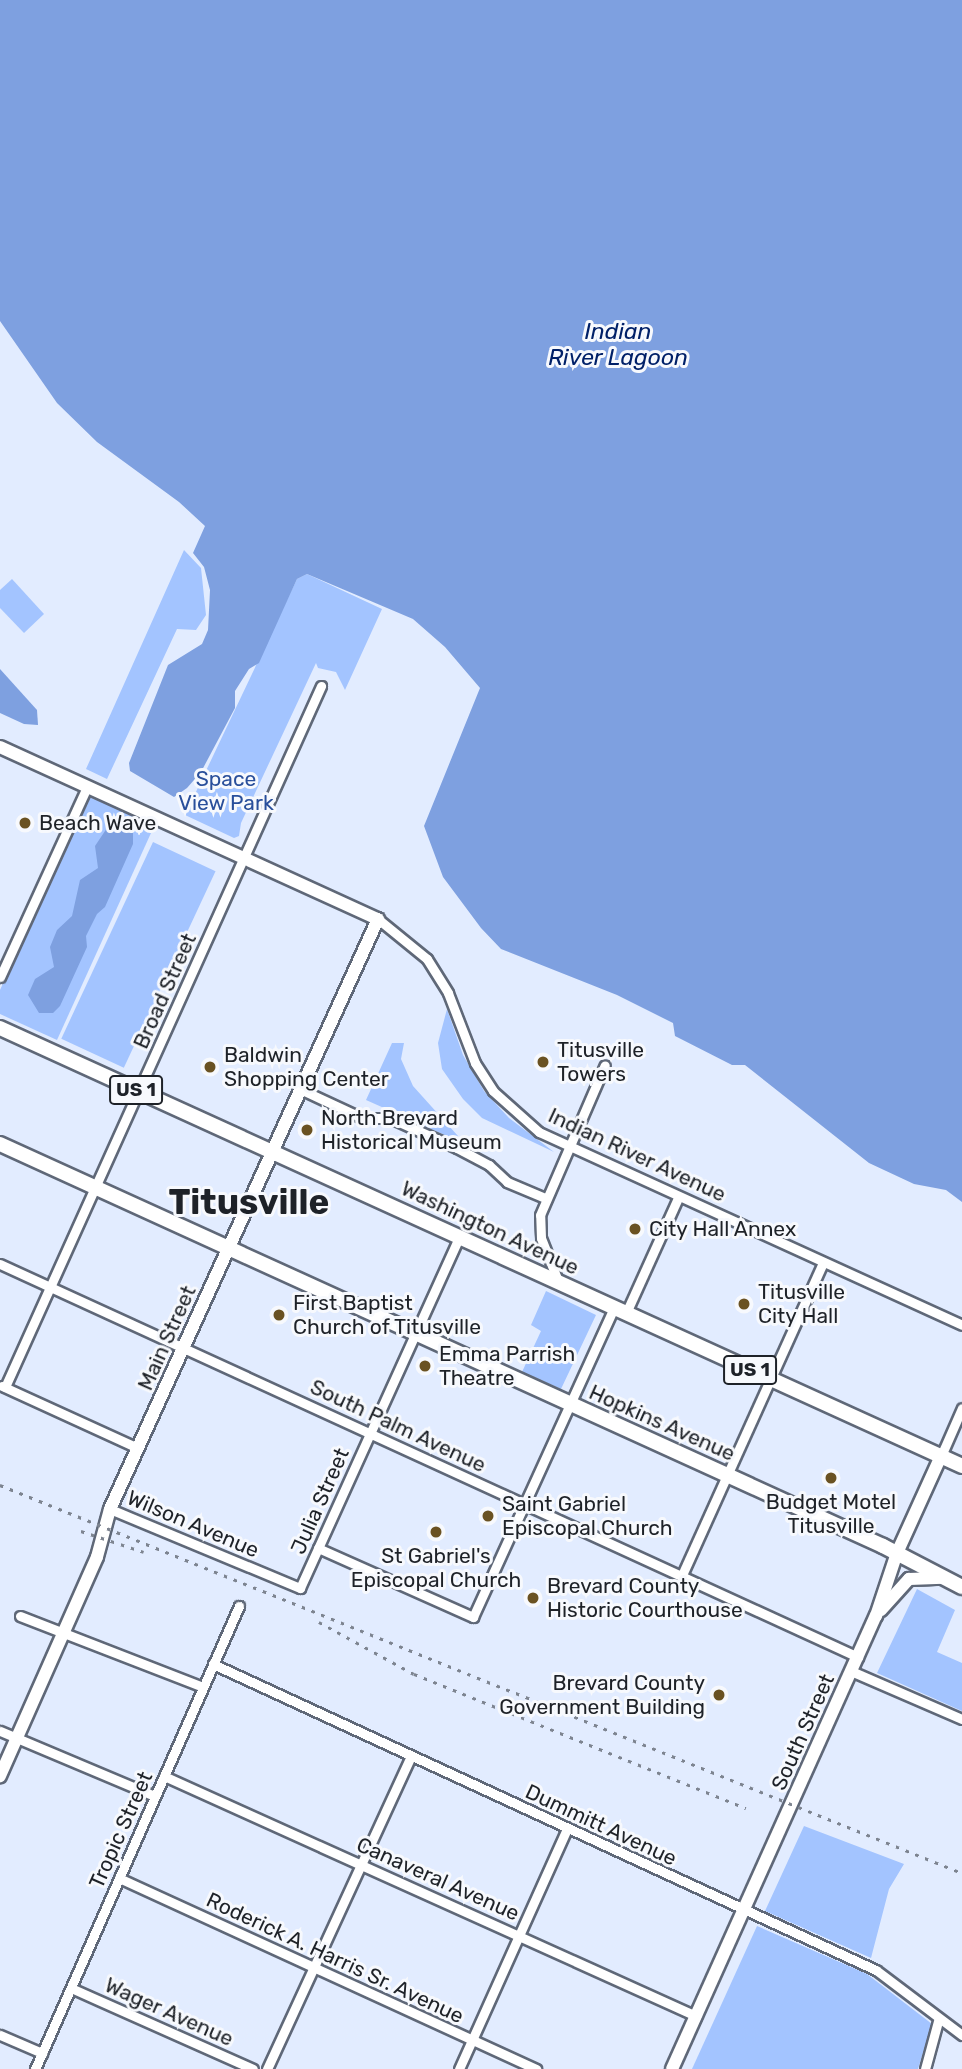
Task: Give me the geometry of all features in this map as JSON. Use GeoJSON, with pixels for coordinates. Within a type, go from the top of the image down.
{"type":"FeatureCollection","features":[{"type":"Feature","properties":{"kind":"main road","name":"Washington Avenue"},"geometry":{"type":"LineString","coordinates":[[0,1028],[962,1466]]}},
{"type":"Feature","properties":{"kind":"main road","name":"Hopkins Avenue"},"geometry":{"type":"LineString","coordinates":[[0,1144],[897,1553],[962,1587]]}},
{"type":"Feature","properties":{"kind":"street","name":"Broad Street"},"geometry":{"type":"LineString","coordinates":[[2,1386],[51,1287],[321,686]]}},
{"type":"Feature","properties":{"kind":"street","name":"Indian River Avenue"},"geometry":{"type":"LineString","coordinates":[[0,747],[378,919],[427,959],[448,993],[475,1063],[493,1091],[512,1112],[567,1147],[962,1325]]}},
{"type":"Feature","properties":{"kind":"street"},"geometry":{"type":"LineString","coordinates":[[0,976],[87,787]]}},
{"type":"Feature","properties":{"kind":"street","name":"Main Street"},"geometry":{"type":"LineString","coordinates":[[0,1776],[97,1558],[110,1509],[378,919]]}},
{"type":"Feature","properties":{"kind":"street"},"geometry":{"type":"LineString","coordinates":[[559,1283],[539,1230],[545,1198],[605,1065]]}},
{"type":"Feature","properties":{"kind":"street"},"geometry":{"type":"LineString","coordinates":[[302,1090],[362,1118],[390,1118],[457,1148],[489,1165],[507,1182],[545,1198]]}},
{"type":"Feature","properties":{"kind":"street"},"geometry":{"type":"LineString","coordinates":[[318,1548],[472,1617],[570,1405],[678,1198]]}},
{"type":"Feature","properties":{"kind":"street","name":"Julia Street"},"geometry":{"type":"LineString","coordinates":[[300,1588],[458,1237]]}},
{"type":"Feature","properties":{"kind":"street"},"geometry":{"type":"LineString","coordinates":[[682,1575],[823,1263]]}},
{"type":"Feature","properties":{"kind":"street","name":"South Palm Avenue"},"geometry":{"type":"LineString","coordinates":[[0,1264],[858,1657]]}},
{"type":"Feature","properties":{"kind":"street"},"geometry":{"type":"LineString","coordinates":[[2,1386],[138,1448]]}},
{"type":"Feature","properties":{"kind":"street","name":"South Street"},"geometry":{"type":"LineString","coordinates":[[672,2069],[852,1671],[876,1616],[897,1553],[962,1408]]}},
{"type":"Feature","properties":{"kind":"street","name":"Wilson Avenue"},"geometry":{"type":"LineString","coordinates":[[110,1509],[300,1588]]}},
{"type":"Feature","properties":{"kind":"street"},"geometry":{"type":"LineString","coordinates":[[876,1616],[909,1579],[944,1578]]}},
{"type":"Feature","properties":{"kind":"street","name":"Tropic Street"},"geometry":{"type":"LineString","coordinates":[[35,2069],[239,1606]]}},
{"type":"Feature","properties":{"kind":"street"},"geometry":{"type":"LineString","coordinates":[[20,1616],[203,1687]]}},
{"type":"Feature","properties":{"kind":"street","name":"Dummitt Avenue"},"geometry":{"type":"LineString","coordinates":[[213,1664],[876,1970],[938,2021],[962,2035]]}},
{"type":"Feature","properties":{"kind":"street"},"geometry":{"type":"LineString","coordinates":[[852,1671],[962,1719]]}},
{"type":"Feature","properties":{"kind":"street"},"geometry":{"type":"LineString","coordinates":[[0,1731],[155,1796]]}},
{"type":"Feature","properties":{"kind":"street"},"geometry":{"type":"LineString","coordinates":[[267,2069],[411,1756]]}},
{"type":"Feature","properties":{"kind":"street","name":"Canaveral Avenue"},"geometry":{"type":"LineString","coordinates":[[164,1776],[696,2016]]}},
{"type":"Feature","properties":{"kind":"street"},"geometry":{"type":"LineString","coordinates":[[459,2069],[567,1829]]}},
{"type":"Feature","properties":{"kind":"street","name":"Roderick A. Harris Sr. Avenue"},"geometry":{"type":"LineString","coordinates":[[119,1878],[536,2069]]}},
{"type":"Feature","properties":{"kind":"street","name":"Wager Avenue"},"geometry":{"type":"LineString","coordinates":[[71,1988],[253,2069]]}},
{"type":"Feature","properties":{"kind":"street"},"geometry":{"type":"LineString","coordinates":[[925,2069],[938,2021]]}},
{"type":"Feature","properties":{"kind":"street"},"geometry":{"type":"LineString","coordinates":[[0,2035],[42,2053]]}},
{"type":"Feature","properties":{"kind":"green space","name":"Space View Park"},"geometry":{"type":"Polygon","coordinates":[[[184,550],[201,568],[206,615],[196,630],[177,629],[107,779],[86,769],[184,550]]]}},
{"type":"Feature","properties":{"kind":"green space","name":"Space View Park"},"geometry":{"type":"Polygon","coordinates":[[[307,574],[382,609],[345,690],[336,672],[318,668],[316,663],[241,823],[239,836],[234,838],[185,815],[297,579],[307,574]]]}},
{"type":"Feature","properties":{"kind":"green space"},"geometry":{"type":"Polygon","coordinates":[[[12,579],[44,614],[24,633],[0,608],[0,590],[12,579]]]}},
{"type":"Feature","properties":{"kind":"green space","name":"Space View Park"},"geometry":{"type":"Polygon","coordinates":[[[91,793],[156,822],[57,1040],[0,1014],[0,990],[91,793]]]}},
{"type":"Feature","properties":{"kind":"green space"},"geometry":{"type":"Polygon","coordinates":[[[153,842],[216,871],[124,1068],[61,1039],[153,842]]]}},
{"type":"Feature","properties":{"kind":"green space"},"geometry":{"type":"Polygon","coordinates":[[[447,1009],[463,1055],[484,1091],[509,1118],[554,1152],[482,1118],[463,1099],[442,1069],[438,1043],[447,1009]]]}},
{"type":"Feature","properties":{"kind":"green space"},"geometry":{"type":"Polygon","coordinates":[[[392,1043],[404,1043],[401,1059],[413,1086],[458,1136],[456,1140],[366,1100],[392,1043]]]}},
{"type":"Feature","properties":{"kind":"green space"},"geometry":{"type":"Polygon","coordinates":[[[546,1291],[596,1315],[561,1389],[522,1372],[541,1331],[531,1325],[546,1291]]]}},
{"type":"Feature","properties":{"kind":"green space"},"geometry":{"type":"Polygon","coordinates":[[[917,1589],[955,1610],[937,1652],[962,1663],[962,1711],[877,1673],[917,1589]]]}},
{"type":"Feature","properties":{"kind":"green space"},"geometry":{"type":"Polygon","coordinates":[[[804,1826],[904,1864],[889,1889],[871,1958],[765,1911],[804,1826]]]}},
{"type":"Feature","properties":{"kind":"green space"},"geometry":{"type":"Polygon","coordinates":[[[757,1926],[867,1974],[932,2024],[918,2069],[692,2069],[757,1926]]]}},
{"type":"Feature","properties":{"kind":"water","name":"Indian River Lagoon"},"geometry":{"type":"Polygon","coordinates":[[[0,0],[962,0],[962,1202],[946,1190],[914,1184],[869,1163],[745,1065],[732,1065],[675,1036],[673,1023],[617,995],[501,949],[481,928],[443,877],[424,826],[480,688],[445,647],[413,619],[307,574],[297,579],[259,663],[249,669],[235,691],[235,708],[201,772],[187,788],[174,797],[130,771],[129,763],[168,665],[202,644],[208,630],[210,590],[204,567],[193,553],[205,526],[179,502],[97,442],[57,403],[0,321],[0,0]]]}},
{"type":"Feature","properties":{"kind":"water"},"geometry":{"type":"Polygon","coordinates":[[[0,669],[37,710],[38,725],[24,724],[0,713],[0,669]]]}},
{"type":"Feature","properties":{"kind":"water"},"geometry":{"type":"Polygon","coordinates":[[[109,825],[133,833],[133,844],[105,907],[97,914],[86,936],[87,947],[60,1006],[53,1013],[39,1013],[28,995],[35,979],[54,967],[50,947],[57,930],[72,916],[80,880],[98,868],[95,846],[109,825]]]}},
{"type":"Feature","properties":{"kind":"railway"},"geometry":{"type":"LineString","coordinates":[[0,1485],[962,1873]]}},
{"type":"Feature","properties":{"kind":"railway"},"geometry":{"type":"LineString","coordinates":[[81,1531],[144,1552]]}},
{"type":"Feature","properties":{"kind":"railway"},"geometry":{"type":"LineString","coordinates":[[319,1622],[414,1674],[746,1808]]}},
{"type":"Feature","properties":{"kind":"place","name":"Beach Wave"},"geometry":{"type":"Point","coordinates":[25,823]}},
{"type":"Feature","properties":{"kind":"place","name":"Titusville Towers"},"geometry":{"type":"Point","coordinates":[543,1062]}},
{"type":"Feature","properties":{"kind":"place","name":"Baldwin Shopping Center"},"geometry":{"type":"Point","coordinates":[210,1067]}},
{"type":"Feature","properties":{"kind":"place","name":"North Brevard Historical Museum"},"geometry":{"type":"Point","coordinates":[307,1130]}},
{"type":"Feature","properties":{"kind":"place","name":"City Hall Annex"},"geometry":{"type":"Point","coordinates":[635,1229]}},
{"type":"Feature","properties":{"kind":"place","name":"Titusville City Hall"},"geometry":{"type":"Point","coordinates":[744,1304]}},
{"type":"Feature","properties":{"kind":"place","name":"First Baptist Church of Titusville"},"geometry":{"type":"Point","coordinates":[279,1315]}},
{"type":"Feature","properties":{"kind":"place","name":"Emma Parrish Theatre"},"geometry":{"type":"Point","coordinates":[425,1366]}},
{"type":"Feature","properties":{"kind":"place","name":"Budget Motel Titusville"},"geometry":{"type":"Point","coordinates":[831,1478]}},
{"type":"Feature","properties":{"kind":"place","name":"Saint Gabriel Episcopal Church"},"geometry":{"type":"Point","coordinates":[488,1516]}},
{"type":"Feature","properties":{"kind":"place","name":"St Gabriel's Episcopal Church"},"geometry":{"type":"Point","coordinates":[436,1532]}},
{"type":"Feature","properties":{"kind":"place","name":"Brevard County Historic Courthouse"},"geometry":{"type":"Point","coordinates":[533,1598]}},
{"type":"Feature","properties":{"kind":"place","name":"Brevard County Government Building"},"geometry":{"type":"Point","coordinates":[719,1695]}},
{"type":"Feature","properties":{"kind":"district","name":"Titusville"},"geometry":{"type":"Point","coordinates":[249,1202]}}]}
